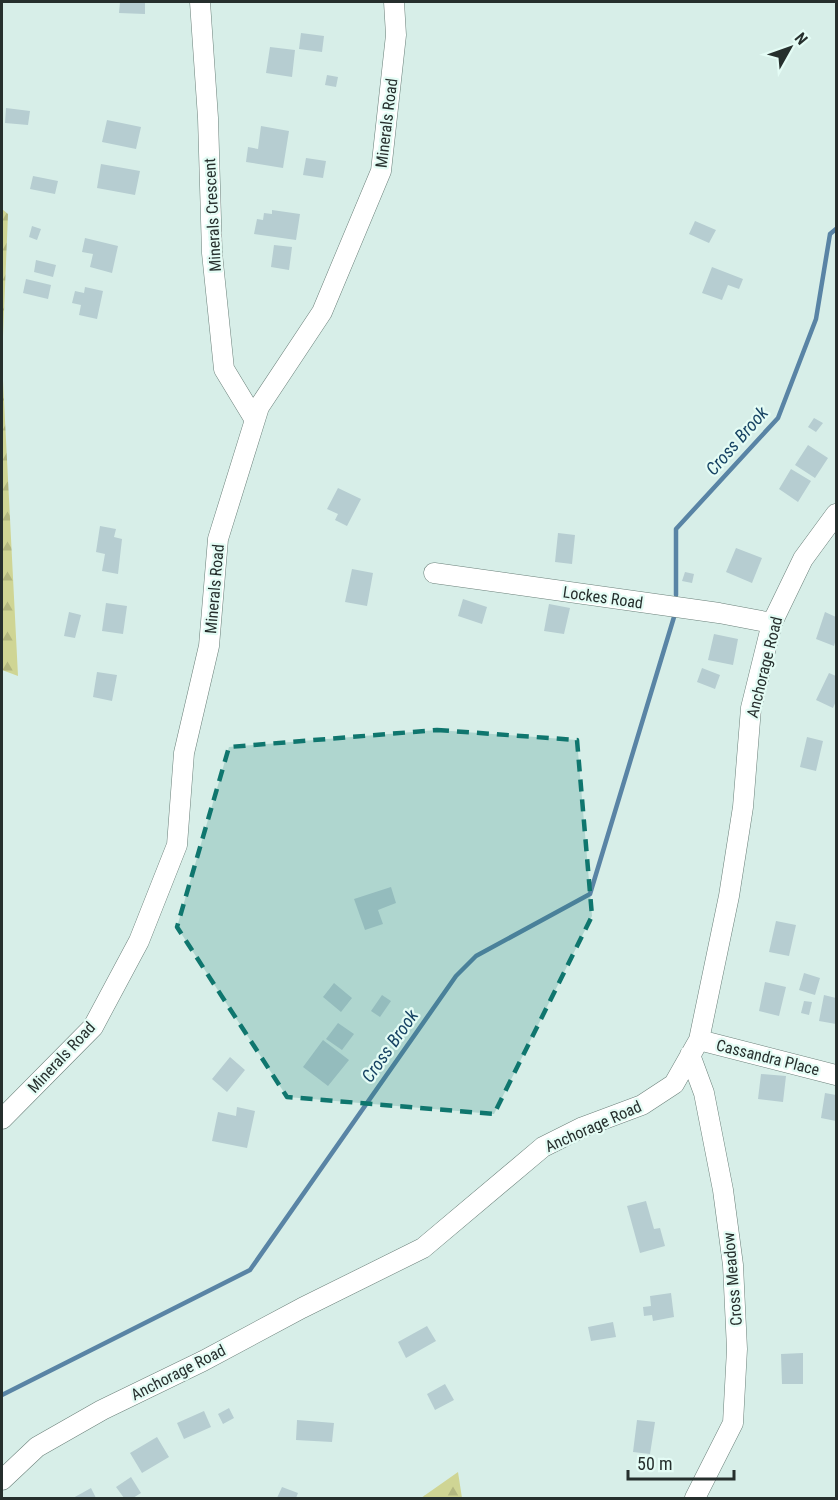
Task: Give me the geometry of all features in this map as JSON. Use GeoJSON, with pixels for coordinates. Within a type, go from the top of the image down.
{"type":"FeatureCollection","features":[{"type":"Feature","properties":{"kind":"street","name":"Minerals Crescent"},"geometry":{"type":"LineString","coordinates":[[200,2],[208,118],[212,253],[224,369],[255,420]]}},
{"type":"Feature","properties":{"kind":"street","name":"Minerals Road"},"geometry":{"type":"LineString","coordinates":[[2,1119],[93,1027],[139,941],[177,845],[184,753],[209,646],[218,539],[259,406],[322,312],[381,171],[396,35],[394,2]]}},
{"type":"Feature","properties":{"kind":"street","name":"Anchorage Road"},"geometry":{"type":"LineString","coordinates":[[2,1480],[37,1447],[102,1410],[423,1248],[543,1147],[583,1127],[642,1105],[675,1084],[695,1047],[729,896],[743,807],[751,708],[772,623],[803,559],[837,514]]}},
{"type":"Feature","properties":{"kind":"street","name":"Lockes Road"},"geometry":{"type":"LineString","coordinates":[[434,573],[718,613],[772,623]]}},
{"type":"Feature","properties":{"kind":"street","name":"Cassandra Place"},"geometry":{"type":"LineString","coordinates":[[695,1047],[837,1075]]}},
{"type":"Feature","properties":{"kind":"street","name":"Cross Meadow"},"geometry":{"type":"LineString","coordinates":[[695,1047],[723,1190],[733,1265],[737,1349],[733,1423],[695,1498]]}},
{"type":"Feature","properties":{"kind":"highlighted area"},"geometry":{"type":"Polygon","coordinates":[[[437,730],[577,740],[592,916],[494,1114],[287,1097],[177,927],[229,747],[437,730]]]}},
{"type":"Feature","properties":{"kind":"green space"},"geometry":{"type":"Polygon","coordinates":[[[2,209],[8,214],[2,361],[2,209]]]}},
{"type":"Feature","properties":{"kind":"green space"},"geometry":{"type":"Polygon","coordinates":[[[2,361],[18,676],[2,670],[2,361]]]}},
{"type":"Feature","properties":{"kind":"green space"},"geometry":{"type":"Polygon","coordinates":[[[458,1472],[462,1498],[421,1498],[458,1472]]]}},
{"type":"Feature","properties":{"kind":"building"},"geometry":{"type":"Polygon","coordinates":[[[120,2],[145,2],[145,14],[119,13],[120,2]]]}},
{"type":"Feature","properties":{"kind":"building"},"geometry":{"type":"Polygon","coordinates":[[[301,33],[324,36],[322,52],[299,49],[301,33]]]}},
{"type":"Feature","properties":{"kind":"building"},"geometry":{"type":"Polygon","coordinates":[[[270,47],[295,50],[292,77],[266,73],[270,47]]]}},
{"type":"Feature","properties":{"kind":"building"},"geometry":{"type":"Polygon","coordinates":[[[327,75],[338,77],[336,87],[325,85],[327,75]]]}},
{"type":"Feature","properties":{"kind":"building"},"geometry":{"type":"Polygon","coordinates":[[[6,108],[30,111],[28,125],[5,123],[6,108]]]}},
{"type":"Feature","properties":{"kind":"building"},"geometry":{"type":"Polygon","coordinates":[[[107,120],[141,127],[136,149],[102,142],[107,120]]]}},
{"type":"Feature","properties":{"kind":"building"},"geometry":{"type":"Polygon","coordinates":[[[261,126],[289,131],[283,168],[246,162],[248,147],[258,149],[261,126]]]}},
{"type":"Feature","properties":{"kind":"building"},"geometry":{"type":"Polygon","coordinates":[[[306,158],[326,161],[323,178],[303,175],[306,158]]]}},
{"type":"Feature","properties":{"kind":"building"},"geometry":{"type":"Polygon","coordinates":[[[101,164],[140,171],[135,195],[97,188],[101,164]]]}},
{"type":"Feature","properties":{"kind":"building"},"geometry":{"type":"Polygon","coordinates":[[[33,176],[58,181],[55,194],[30,189],[33,176]]]}},
{"type":"Feature","properties":{"kind":"building"},"geometry":{"type":"Polygon","coordinates":[[[272,210],[300,214],[296,240],[254,234],[257,219],[263,220],[264,213],[272,214],[272,210]]]}},
{"type":"Feature","properties":{"kind":"building"},"geometry":{"type":"Polygon","coordinates":[[[695,221],[716,230],[709,243],[689,234],[695,221]]]}},
{"type":"Feature","properties":{"kind":"building"},"geometry":{"type":"Polygon","coordinates":[[[32,226],[41,229],[37,240],[29,237],[32,226]]]}},
{"type":"Feature","properties":{"kind":"building"},"geometry":{"type":"Polygon","coordinates":[[[85,238],[118,246],[112,273],[90,267],[93,254],[82,252],[85,238]]]}},
{"type":"Feature","properties":{"kind":"building"},"geometry":{"type":"Polygon","coordinates":[[[274,245],[292,247],[289,270],[271,267],[274,245]]]}},
{"type":"Feature","properties":{"kind":"building"},"geometry":{"type":"Polygon","coordinates":[[[36,260],[56,265],[53,277],[34,272],[36,260]]]}},
{"type":"Feature","properties":{"kind":"building"},"geometry":{"type":"Polygon","coordinates":[[[712,267],[743,279],[739,289],[728,285],[722,300],[702,293],[712,267]]]}},
{"type":"Feature","properties":{"kind":"building"},"geometry":{"type":"Polygon","coordinates":[[[26,279],[51,285],[48,299],[23,293],[26,279]]]}},
{"type":"Feature","properties":{"kind":"building"},"geometry":{"type":"Polygon","coordinates":[[[85,287],[103,291],[97,319],[79,315],[81,305],[72,303],[75,291],[84,293],[85,287]]]}},
{"type":"Feature","properties":{"kind":"building"},"geometry":{"type":"Polygon","coordinates":[[[814,418],[823,423],[816,432],[808,427],[814,418]]]}},
{"type":"Feature","properties":{"kind":"building"},"geometry":{"type":"Polygon","coordinates":[[[808,445],[828,458],[815,478],[795,465],[808,445]]]}},
{"type":"Feature","properties":{"kind":"building"},"geometry":{"type":"Polygon","coordinates":[[[791,469],[811,481],[798,502],[779,489],[791,469]]]}},
{"type":"Feature","properties":{"kind":"building"},"geometry":{"type":"Polygon","coordinates":[[[338,488],[361,499],[347,526],[335,520],[338,514],[327,509],[338,488]]]}},
{"type":"Feature","properties":{"kind":"building"},"geometry":{"type":"Polygon","coordinates":[[[100,526],[116,529],[114,537],[122,539],[118,574],[102,571],[105,554],[96,552],[100,526]]]}},
{"type":"Feature","properties":{"kind":"building"},"geometry":{"type":"Polygon","coordinates":[[[558,533],[575,535],[572,564],[555,562],[558,533]]]}},
{"type":"Feature","properties":{"kind":"building"},"geometry":{"type":"Polygon","coordinates":[[[736,548],[762,558],[752,583],[726,572],[736,548]]]}},
{"type":"Feature","properties":{"kind":"building"},"geometry":{"type":"Polygon","coordinates":[[[352,569],[373,573],[367,606],[345,602],[352,569]]]}},
{"type":"Feature","properties":{"kind":"building"},"geometry":{"type":"Polygon","coordinates":[[[685,572],[694,574],[692,583],[682,581],[685,572]]]}},
{"type":"Feature","properties":{"kind":"building"},"geometry":{"type":"Polygon","coordinates":[[[463,599],[487,607],[482,624],[458,616],[463,599]]]}},
{"type":"Feature","properties":{"kind":"building"},"geometry":{"type":"Polygon","coordinates":[[[106,603],[127,606],[123,634],[102,631],[106,603]]]}},
{"type":"Feature","properties":{"kind":"building"},"geometry":{"type":"Polygon","coordinates":[[[549,604],[570,608],[564,634],[544,631],[549,604]]]}},
{"type":"Feature","properties":{"kind":"building"},"geometry":{"type":"Polygon","coordinates":[[[69,612],[81,615],[75,638],[64,636],[69,612]]]}},
{"type":"Feature","properties":{"kind":"building"},"geometry":{"type":"Polygon","coordinates":[[[825,612],[836,617],[834,646],[816,639],[825,612]]]}},
{"type":"Feature","properties":{"kind":"building"},"geometry":{"type":"Polygon","coordinates":[[[714,634],[738,639],[733,665],[708,660],[714,634]]]}},
{"type":"Feature","properties":{"kind":"building"},"geometry":{"type":"Polygon","coordinates":[[[702,668],[720,675],[715,689],[697,682],[702,668]]]}},
{"type":"Feature","properties":{"kind":"building"},"geometry":{"type":"Polygon","coordinates":[[[97,672],[117,675],[112,701],[93,697],[97,672]]]}},
{"type":"Feature","properties":{"kind":"building"},"geometry":{"type":"Polygon","coordinates":[[[829,673],[836,676],[836,701],[833,708],[816,700],[829,673]]]}},
{"type":"Feature","properties":{"kind":"building"},"geometry":{"type":"Polygon","coordinates":[[[807,737],[823,741],[816,771],[800,767],[807,737]]]}},
{"type":"Feature","properties":{"kind":"building"},"geometry":{"type":"Polygon","coordinates":[[[391,887],[396,903],[378,910],[383,924],[365,930],[354,899],[391,887]]]}},
{"type":"Feature","properties":{"kind":"building"},"geometry":{"type":"Polygon","coordinates":[[[776,921],[796,925],[789,956],[769,952],[776,921]]]}},
{"type":"Feature","properties":{"kind":"building"},"geometry":{"type":"Polygon","coordinates":[[[804,973],[820,978],[815,995],[799,990],[804,973]]]}},
{"type":"Feature","properties":{"kind":"building"},"geometry":{"type":"Polygon","coordinates":[[[765,982],[786,987],[779,1016],[759,1011],[765,982]]]}},
{"type":"Feature","properties":{"kind":"building"},"geometry":{"type":"Polygon","coordinates":[[[334,983],[352,998],[341,1012],[323,997],[334,983]]]}},
{"type":"Feature","properties":{"kind":"building"},"geometry":{"type":"Polygon","coordinates":[[[382,995],[391,1001],[380,1017],[371,1011],[382,995]]]}},
{"type":"Feature","properties":{"kind":"building"},"geometry":{"type":"Polygon","coordinates":[[[824,995],[836,998],[836,1024],[819,1021],[824,995]]]}},
{"type":"Feature","properties":{"kind":"building"},"geometry":{"type":"Polygon","coordinates":[[[804,1001],[812,1002],[809,1015],[801,1013],[804,1001]]]}},
{"type":"Feature","properties":{"kind":"building"},"geometry":{"type":"Polygon","coordinates":[[[338,1023],[354,1034],[342,1050],[326,1039],[338,1023]]]}},
{"type":"Feature","properties":{"kind":"building"},"geometry":{"type":"Polygon","coordinates":[[[323,1040],[349,1060],[328,1086],[303,1067],[323,1040]]]}},
{"type":"Feature","properties":{"kind":"building"},"geometry":{"type":"Polygon","coordinates":[[[230,1057],[245,1070],[227,1092],[212,1079],[230,1057]]]}},
{"type":"Feature","properties":{"kind":"building"},"geometry":{"type":"Polygon","coordinates":[[[761,1074],[786,1076],[783,1102],[758,1099],[761,1074]]]}},
{"type":"Feature","properties":{"kind":"building"},"geometry":{"type":"Polygon","coordinates":[[[825,1093],[836,1095],[836,1121],[821,1118],[825,1093]]]}},
{"type":"Feature","properties":{"kind":"building"},"geometry":{"type":"Polygon","coordinates":[[[237,1107],[255,1111],[247,1148],[212,1141],[218,1112],[236,1116],[237,1107]]]}},
{"type":"Feature","properties":{"kind":"building"},"geometry":{"type":"Polygon","coordinates":[[[646,1201],[654,1229],[660,1228],[665,1246],[640,1253],[627,1206],[646,1201]]]}},
{"type":"Feature","properties":{"kind":"building"},"geometry":{"type":"Polygon","coordinates":[[[671,1293],[674,1317],[653,1321],[652,1315],[644,1316],[643,1307],[651,1306],[650,1296],[671,1293]]]}},
{"type":"Feature","properties":{"kind":"building"},"geometry":{"type":"Polygon","coordinates":[[[613,1322],[616,1337],[591,1341],[588,1327],[613,1322]]]}},
{"type":"Feature","properties":{"kind":"building"},"geometry":{"type":"Polygon","coordinates":[[[427,1326],[436,1341],[406,1358],[398,1342],[427,1326]]]}},
{"type":"Feature","properties":{"kind":"building"},"geometry":{"type":"Polygon","coordinates":[[[803,1353],[803,1384],[782,1384],[781,1354],[803,1353]]]}},
{"type":"Feature","properties":{"kind":"building"},"geometry":{"type":"Polygon","coordinates":[[[445,1384],[454,1400],[435,1410],[427,1394],[445,1384]]]}},
{"type":"Feature","properties":{"kind":"building"},"geometry":{"type":"Polygon","coordinates":[[[229,1408],[234,1418],[223,1424],[218,1414],[229,1408]]]}},
{"type":"Feature","properties":{"kind":"building"},"geometry":{"type":"Polygon","coordinates":[[[204,1411],[211,1427],[184,1439],[177,1423],[204,1411]]]}},
{"type":"Feature","properties":{"kind":"building"},"geometry":{"type":"Polygon","coordinates":[[[297,1420],[334,1423],[332,1442],[296,1440],[297,1420]]]}},
{"type":"Feature","properties":{"kind":"building"},"geometry":{"type":"Polygon","coordinates":[[[637,1420],[655,1422],[650,1454],[633,1452],[637,1420]]]}},
{"type":"Feature","properties":{"kind":"building"},"geometry":{"type":"Polygon","coordinates":[[[157,1437],[169,1457],[142,1473],[130,1453],[157,1437]]]}},
{"type":"Feature","properties":{"kind":"building"},"geometry":{"type":"Polygon","coordinates":[[[131,1477],[141,1493],[133,1498],[124,1498],[116,1487],[131,1477]]]}},
{"type":"Feature","properties":{"kind":"building"},"geometry":{"type":"Polygon","coordinates":[[[282,1487],[298,1493],[296,1498],[277,1498],[282,1487]]]}},
{"type":"Feature","properties":{"kind":"building"},"geometry":{"type":"Polygon","coordinates":[[[91,1488],[96,1498],[73,1498],[91,1488]]]}},
{"type":"Feature","properties":{"kind":"waterway","name":"Cross Brook"},"geometry":{"type":"LineString","coordinates":[[676,595],[676,529],[778,418],[816,319],[830,234],[836,229]]}},
{"type":"Feature","properties":{"kind":"waterway","name":"Cross Brook"},"geometry":{"type":"LineString","coordinates":[[2,1395],[250,1270],[456,976],[476,956],[590,894],[674,617]]}}]}
